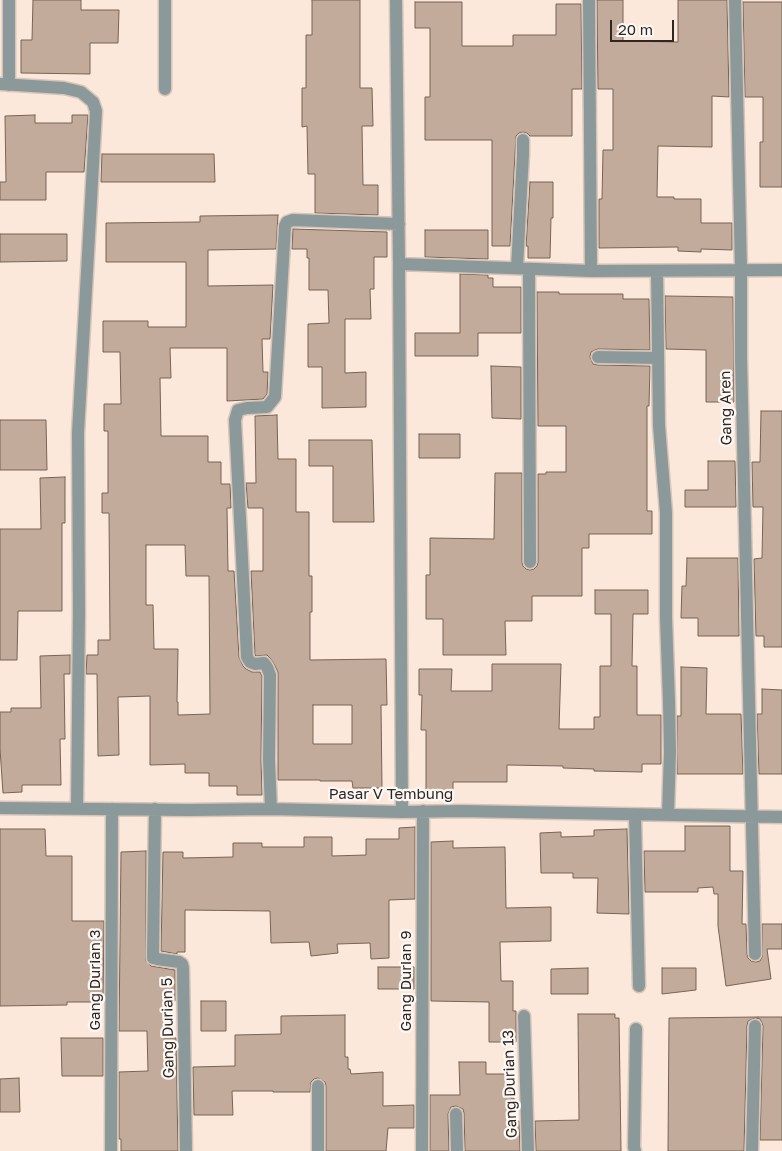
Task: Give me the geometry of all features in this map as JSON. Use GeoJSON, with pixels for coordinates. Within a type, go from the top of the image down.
{"type":"FeatureCollection","features":[{"type":"Feature","properties":{"kind":"street"},"geometry":{"type":"LineString","coordinates":[[9,0],[5,84],[64,88],[81,92],[93,102],[96,111],[78,433],[79,611],[76,808]]}},
{"type":"Feature","properties":{"kind":"street"},"geometry":{"type":"LineString","coordinates":[[165,0],[165,88]]}},
{"type":"Feature","properties":{"kind":"street"},"geometry":{"type":"LineString","coordinates":[[396,0],[402,812]]}},
{"type":"Feature","properties":{"kind":"street"},"geometry":{"type":"LineString","coordinates":[[589,0],[591,271]]}},
{"type":"Feature","properties":{"kind":"street","name":"Gang Aren"},"geometry":{"type":"LineString","coordinates":[[735,0],[756,954]]}},
{"type":"Feature","properties":{"kind":"street"},"geometry":{"type":"LineString","coordinates":[[523,140],[523,269],[530,562]]}},
{"type":"Feature","properties":{"kind":"street"},"geometry":{"type":"LineString","coordinates":[[271,809],[269,760],[270,675],[264,663],[255,664],[250,662],[247,657],[234,420],[238,410],[267,406],[275,397],[285,226],[287,222],[293,220],[399,224]]}},
{"type":"Feature","properties":{"kind":"street"},"geometry":{"type":"LineString","coordinates":[[399,264],[591,271],[782,270]]}},
{"type":"Feature","properties":{"kind":"street"},"geometry":{"type":"LineString","coordinates":[[657,271],[659,425],[666,513],[666,618],[670,752],[668,814]]}},
{"type":"Feature","properties":{"kind":"street"},"geometry":{"type":"LineString","coordinates":[[598,357],[658,358]]}},
{"type":"Feature","properties":{"kind":"street","name":"Pasar V Tembung"},"geometry":{"type":"LineString","coordinates":[[0,808],[461,811],[782,817]]}},
{"type":"Feature","properties":{"kind":"street","name":"Gang Durian 3"},"geometry":{"type":"LineString","coordinates":[[112,809],[112,1151]]}},
{"type":"Feature","properties":{"kind":"street","name":"Gang Durian 5"},"geometry":{"type":"LineString","coordinates":[[155,809],[152,954],[153,958],[157,960],[179,962],[182,964],[186,1151]]}},
{"type":"Feature","properties":{"kind":"street","name":"Gang Durian 9"},"geometry":{"type":"LineString","coordinates":[[422,1151],[423,811]]}},
{"type":"Feature","properties":{"kind":"street"},"geometry":{"type":"LineString","coordinates":[[635,815],[639,986]]}},
{"type":"Feature","properties":{"kind":"street","name":"Gang Durian 13"},"geometry":{"type":"LineString","coordinates":[[524,1016],[528,1151]]}},
{"type":"Feature","properties":{"kind":"street"},"geometry":{"type":"LineString","coordinates":[[752,1151],[755,1026]]}},
{"type":"Feature","properties":{"kind":"street"},"geometry":{"type":"LineString","coordinates":[[635,1151],[636,1030]]}},
{"type":"Feature","properties":{"kind":"street"},"geometry":{"type":"LineString","coordinates":[[318,1086],[318,1151]]}},
{"type":"Feature","properties":{"kind":"street"},"geometry":{"type":"LineString","coordinates":[[456,1114],[457,1151]]}},
{"type":"Feature","properties":{"kind":"building"},"geometry":{"type":"Polygon","coordinates":[[[33,0],[81,0],[81,10],[119,10],[118,43],[90,43],[90,74],[21,73],[21,40],[32,40],[33,0]]]}},
{"type":"Feature","properties":{"kind":"building"},"geometry":{"type":"Polygon","coordinates":[[[312,0],[360,0],[360,88],[372,88],[373,126],[362,126],[363,185],[378,185],[378,215],[315,213],[315,174],[308,174],[307,126],[302,127],[302,88],[306,88],[306,35],[312,35],[312,0]]]}},
{"type":"Feature","properties":{"kind":"building"},"geometry":{"type":"Polygon","coordinates":[[[597,0],[623,0],[623,41],[678,42],[678,0],[727,0],[729,97],[712,96],[712,147],[658,146],[657,197],[701,199],[701,223],[732,223],[732,250],[701,249],[701,252],[678,251],[678,247],[599,248],[599,199],[602,199],[603,150],[613,150],[613,89],[598,89],[597,0]]]}},
{"type":"Feature","properties":{"kind":"building"},"geometry":{"type":"Polygon","coordinates":[[[415,2],[462,2],[462,46],[513,46],[513,35],[556,35],[556,4],[581,4],[582,89],[572,89],[572,136],[530,136],[523,132],[516,136],[510,246],[492,246],[492,140],[425,140],[425,97],[430,97],[430,28],[415,28],[415,2]]]}},
{"type":"Feature","properties":{"kind":"building"},"geometry":{"type":"Polygon","coordinates":[[[743,2],[782,2],[782,187],[760,187],[763,97],[745,97],[743,2]]]}},
{"type":"Feature","properties":{"kind":"building"},"geometry":{"type":"Polygon","coordinates":[[[35,115],[35,123],[72,123],[72,115],[88,115],[84,172],[46,172],[46,200],[0,200],[0,182],[6,182],[5,116],[35,115]]]}},
{"type":"Feature","properties":{"kind":"building"},"geometry":{"type":"Polygon","coordinates":[[[102,154],[214,154],[215,182],[101,182],[102,154]]]}},
{"type":"Feature","properties":{"kind":"building"},"geometry":{"type":"Polygon","coordinates":[[[530,182],[553,182],[550,258],[528,258],[528,246],[526,246],[530,182]]]}},
{"type":"Feature","properties":{"kind":"building"},"geometry":{"type":"Polygon","coordinates":[[[278,215],[276,249],[208,250],[208,286],[273,285],[270,339],[262,339],[263,372],[268,372],[267,394],[263,399],[227,401],[227,348],[170,348],[171,378],[160,378],[161,436],[208,436],[208,462],[221,462],[221,484],[230,484],[231,508],[227,508],[228,571],[234,571],[239,657],[246,669],[252,672],[260,672],[262,676],[262,795],[237,795],[237,786],[209,786],[209,773],[185,773],[185,764],[150,765],[150,696],[118,697],[119,755],[98,756],[97,674],[86,674],[87,655],[98,655],[98,640],[110,640],[109,513],[102,513],[102,493],[108,493],[108,431],[104,431],[104,404],[121,404],[120,352],[103,352],[103,321],[148,321],[148,327],[186,327],[186,262],[106,262],[106,223],[200,222],[200,216],[278,215]],[[146,545],[146,605],[153,605],[154,649],[178,649],[178,715],[210,714],[209,576],[186,576],[185,545],[146,545]]]}},
{"type":"Feature","properties":{"kind":"building"},"geometry":{"type":"Polygon","coordinates":[[[293,229],[387,232],[387,257],[374,257],[374,289],[370,289],[371,319],[345,319],[345,373],[366,372],[366,407],[322,408],[322,367],[308,367],[308,324],[329,323],[328,290],[309,290],[309,258],[307,258],[307,249],[292,249],[293,229]]]}},
{"type":"Feature","properties":{"kind":"building"},"geometry":{"type":"Polygon","coordinates":[[[425,230],[488,230],[488,259],[425,257],[425,230]]]}},
{"type":"Feature","properties":{"kind":"building"},"geometry":{"type":"Polygon","coordinates":[[[0,234],[67,234],[67,261],[0,262],[0,234]]]}},
{"type":"Feature","properties":{"kind":"building"},"geometry":{"type":"Polygon","coordinates":[[[460,274],[488,275],[488,278],[493,278],[493,287],[521,287],[521,333],[478,333],[478,356],[415,356],[415,333],[460,333],[460,274]]]}},
{"type":"Feature","properties":{"kind":"building"},"geometry":{"type":"Polygon","coordinates":[[[537,292],[623,294],[623,299],[649,299],[650,350],[598,349],[591,352],[590,357],[593,364],[598,365],[650,366],[649,406],[647,406],[647,511],[652,511],[652,534],[589,534],[589,548],[582,548],[582,596],[532,596],[532,621],[505,621],[506,655],[443,655],[443,619],[426,619],[426,575],[430,575],[430,538],[494,539],[495,473],[522,473],[522,562],[526,569],[534,569],[538,562],[538,474],[566,472],[566,426],[538,426],[537,292]]]}},
{"type":"Feature","properties":{"kind":"building"},"geometry":{"type":"Polygon","coordinates":[[[665,296],[733,297],[734,402],[706,402],[706,350],[666,349],[665,296]]]}},
{"type":"Feature","properties":{"kind":"building"},"geometry":{"type":"Polygon","coordinates":[[[491,366],[521,367],[521,419],[492,418],[491,366]]]}},
{"type":"Feature","properties":{"kind":"building"},"geometry":{"type":"Polygon","coordinates":[[[761,411],[782,411],[782,647],[764,647],[764,636],[756,636],[754,559],[762,558],[763,507],[753,507],[752,462],[760,462],[761,411]]]}},
{"type":"Feature","properties":{"kind":"building"},"geometry":{"type":"Polygon","coordinates":[[[277,415],[278,459],[296,459],[296,512],[309,512],[309,576],[312,576],[310,660],[386,659],[387,705],[381,705],[382,788],[353,788],[352,781],[278,780],[278,672],[267,655],[255,655],[251,571],[263,571],[263,508],[248,508],[246,483],[256,483],[255,416],[277,415]],[[313,705],[313,744],[352,744],[352,705],[313,705]]]}},
{"type":"Feature","properties":{"kind":"building"},"geometry":{"type":"Polygon","coordinates":[[[0,420],[46,420],[47,470],[0,470],[0,420]]]}},
{"type":"Feature","properties":{"kind":"building"},"geometry":{"type":"Polygon","coordinates":[[[419,434],[460,434],[460,458],[419,458],[419,434]]]}},
{"type":"Feature","properties":{"kind":"building"},"geometry":{"type":"Polygon","coordinates":[[[309,440],[372,440],[374,522],[333,522],[333,466],[309,466],[309,440]]]}},
{"type":"Feature","properties":{"kind":"building"},"geometry":{"type":"Polygon","coordinates":[[[708,461],[735,461],[736,507],[685,507],[685,490],[708,490],[708,461]]]}},
{"type":"Feature","properties":{"kind":"building"},"geometry":{"type":"Polygon","coordinates":[[[65,477],[65,523],[62,523],[62,611],[18,611],[17,660],[0,660],[0,529],[41,529],[40,478],[65,477]]]}},
{"type":"Feature","properties":{"kind":"building"},"geometry":{"type":"Polygon","coordinates":[[[687,558],[738,558],[739,636],[698,636],[698,618],[681,618],[682,586],[686,586],[687,558]]]}},
{"type":"Feature","properties":{"kind":"building"},"geometry":{"type":"Polygon","coordinates":[[[595,590],[648,590],[648,614],[633,614],[632,666],[637,666],[637,715],[661,715],[661,764],[642,764],[642,772],[594,771],[594,769],[563,768],[563,766],[507,765],[507,782],[453,782],[453,792],[426,791],[426,730],[421,730],[422,695],[419,695],[419,669],[452,669],[451,691],[492,691],[492,664],[561,664],[559,729],[594,729],[594,717],[600,717],[600,666],[611,666],[611,614],[595,614],[595,590]]]}},
{"type":"Feature","properties":{"kind":"building"},"geometry":{"type":"Polygon","coordinates":[[[70,655],[70,674],[64,674],[65,739],[60,739],[61,785],[22,785],[22,792],[3,793],[0,712],[11,712],[11,708],[41,708],[40,656],[70,655]]]}},
{"type":"Feature","properties":{"kind":"building"},"geometry":{"type":"Polygon","coordinates":[[[681,667],[707,668],[706,714],[741,714],[743,774],[677,774],[677,716],[681,716],[681,667]]]}},
{"type":"Feature","properties":{"kind":"building"},"geometry":{"type":"Polygon","coordinates":[[[762,689],[782,690],[782,774],[759,774],[757,714],[762,714],[762,689]]]}},
{"type":"Feature","properties":{"kind":"building"},"geometry":{"type":"Polygon","coordinates":[[[685,826],[730,826],[730,871],[743,871],[742,924],[746,924],[747,954],[751,961],[760,961],[762,957],[762,924],[782,924],[782,949],[767,949],[771,979],[726,986],[718,926],[718,894],[714,894],[713,887],[698,888],[698,892],[645,892],[644,851],[685,851],[685,826]]]}},
{"type":"Feature","properties":{"kind":"building"},"geometry":{"type":"Polygon","coordinates":[[[415,827],[415,899],[389,900],[389,958],[371,959],[370,943],[337,944],[338,953],[311,956],[309,942],[271,943],[270,911],[185,910],[185,952],[177,952],[177,954],[161,951],[163,852],[183,852],[183,858],[233,857],[233,843],[262,843],[262,847],[304,847],[304,837],[332,837],[332,856],[366,855],[366,839],[399,839],[399,828],[415,827]]]}},
{"type":"Feature","properties":{"kind":"building"},"geometry":{"type":"Polygon","coordinates":[[[0,829],[45,829],[46,856],[72,856],[72,921],[104,921],[103,1002],[67,1002],[67,1005],[0,1006],[0,829]]]}},
{"type":"Feature","properties":{"kind":"building"},"geometry":{"type":"Polygon","coordinates":[[[627,829],[629,914],[597,913],[598,878],[573,878],[573,873],[541,873],[540,833],[561,832],[561,837],[594,836],[594,830],[627,829]]]}},
{"type":"Feature","properties":{"kind":"building"},"geometry":{"type":"Polygon","coordinates":[[[453,841],[453,848],[505,847],[506,908],[551,907],[551,941],[500,942],[501,981],[513,981],[513,1011],[516,1011],[516,1042],[489,1042],[489,1002],[431,1001],[431,842],[453,841]]]}},
{"type":"Feature","properties":{"kind":"building"},"geometry":{"type":"Polygon","coordinates":[[[146,851],[146,961],[151,966],[175,970],[175,1001],[164,1001],[164,1038],[176,1038],[178,1151],[121,1151],[121,1139],[119,1139],[119,1072],[148,1071],[147,1031],[119,1031],[121,852],[146,851]]]}},
{"type":"Feature","properties":{"kind":"building"},"geometry":{"type":"Polygon","coordinates":[[[378,967],[414,967],[414,989],[378,989],[378,967]]]}},
{"type":"Feature","properties":{"kind":"building"},"geometry":{"type":"Polygon","coordinates":[[[588,968],[588,994],[551,994],[551,969],[588,968]]]}},
{"type":"Feature","properties":{"kind":"building"},"geometry":{"type":"Polygon","coordinates":[[[662,968],[696,968],[696,990],[662,994],[662,968]]]}},
{"type":"Feature","properties":{"kind":"building"},"geometry":{"type":"Polygon","coordinates":[[[201,1001],[226,1001],[226,1031],[201,1031],[201,1001]]]}},
{"type":"Feature","properties":{"kind":"building"},"geometry":{"type":"Polygon","coordinates":[[[578,1014],[615,1014],[615,1018],[619,1018],[621,1151],[536,1151],[535,1121],[579,1120],[578,1014]]]}},
{"type":"Feature","properties":{"kind":"building"},"geometry":{"type":"Polygon","coordinates":[[[345,1015],[345,1057],[348,1057],[348,1069],[350,1069],[351,1074],[383,1072],[383,1106],[414,1105],[414,1128],[388,1128],[386,1151],[326,1151],[326,1086],[325,1082],[318,1078],[311,1082],[310,1092],[232,1091],[233,1115],[194,1115],[193,1067],[235,1066],[235,1035],[281,1034],[281,1016],[345,1015]]]}},
{"type":"Feature","properties":{"kind":"building"},"geometry":{"type":"Polygon","coordinates":[[[782,1017],[782,1140],[760,1140],[763,1026],[760,1019],[755,1018],[748,1021],[747,1026],[744,1151],[668,1151],[669,1018],[782,1017]]]}},
{"type":"Feature","properties":{"kind":"building"},"geometry":{"type":"Polygon","coordinates":[[[61,1038],[103,1038],[103,1076],[62,1076],[61,1038]]]}},
{"type":"Feature","properties":{"kind":"building"},"geometry":{"type":"Polygon","coordinates":[[[459,1062],[486,1062],[486,1074],[511,1074],[511,1098],[514,1098],[514,1121],[519,1121],[520,1151],[465,1151],[464,1113],[463,1109],[456,1106],[451,1107],[448,1114],[449,1151],[430,1151],[430,1095],[460,1095],[459,1062]]]}},
{"type":"Feature","properties":{"kind":"building"},"geometry":{"type":"Polygon","coordinates":[[[19,1078],[20,1112],[0,1112],[0,1079],[19,1078]]]}}]}
